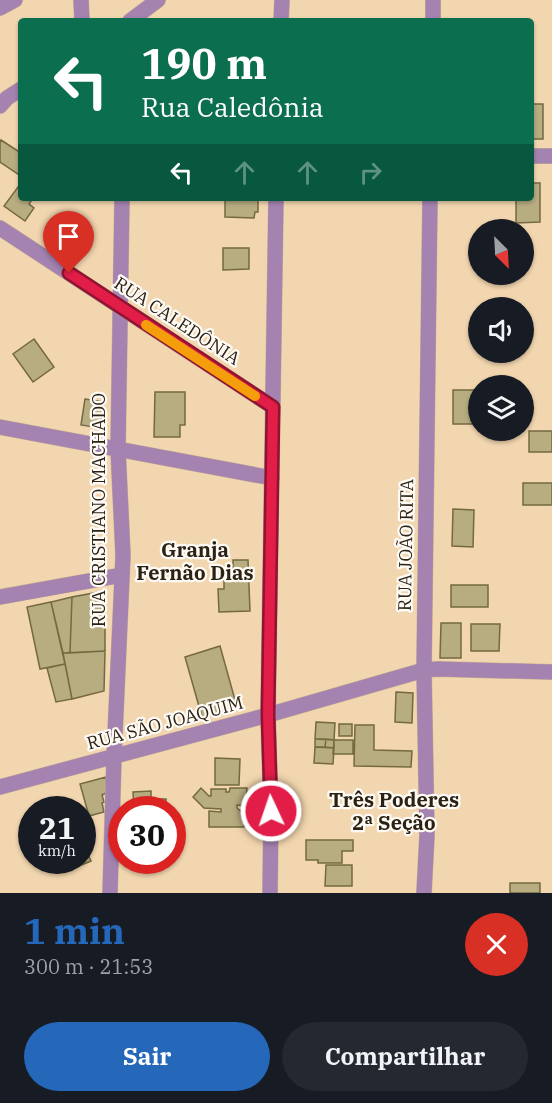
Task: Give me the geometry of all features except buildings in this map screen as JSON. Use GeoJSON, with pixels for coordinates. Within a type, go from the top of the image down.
{"type":"FeatureCollection","features":[{"type":"Feature","properties":{"kind":"street"},"geometry":{"type":"LineString","coordinates":[[0,8],[15,0]]}},
{"type":"Feature","properties":{"kind":"street"},"geometry":{"type":"LineString","coordinates":[[81,0],[82,18]]}},
{"type":"Feature","properties":{"kind":"street"},"geometry":{"type":"LineString","coordinates":[[134,18],[158,0]]}},
{"type":"Feature","properties":{"kind":"street"},"geometry":{"type":"LineString","coordinates":[[281,18],[282,0]]}},
{"type":"Feature","properties":{"kind":"street"},"geometry":{"type":"LineString","coordinates":[[433,0],[433,18]]}},
{"type":"Feature","properties":{"kind":"street"},"geometry":{"type":"LineString","coordinates":[[0,106],[18,90]]}},
{"type":"Feature","properties":{"kind":"street"},"geometry":{"type":"LineString","coordinates":[[534,156],[552,156]]}},
{"type":"Feature","properties":{"kind":"street","name":"RUA CRISTIANO MACHADO"},"geometry":{"type":"LineString","coordinates":[[110,893],[123,555],[118,449],[122,201]]}},
{"type":"Feature","properties":{"kind":"street"},"geometry":{"type":"LineString","coordinates":[[270,893],[271,811],[268,715],[276,201]]}},
{"type":"Feature","properties":{"kind":"street","name":"RUA JOÃO RITA"},"geometry":{"type":"LineString","coordinates":[[424,893],[427,835],[424,670],[430,201]]}},
{"type":"Feature","properties":{"kind":"street","name":"RUA CALEDÔNIA"},"geometry":{"type":"LineString","coordinates":[[0,228],[273,407]]}},
{"type":"Feature","properties":{"kind":"street"},"geometry":{"type":"LineString","coordinates":[[0,427],[272,478]]}},
{"type":"Feature","properties":{"kind":"street"},"geometry":{"type":"LineString","coordinates":[[0,597],[122,575]]}},
{"type":"Feature","properties":{"kind":"street","name":"RUA SÃO JOAQUIM"},"geometry":{"type":"LineString","coordinates":[[0,787],[268,715],[424,670],[552,672]]}},
{"type":"Feature","properties":{"kind":"slow traffic"},"geometry":{"type":"LineString","coordinates":[[146,325],[255,396]]}},
{"type":"Feature","properties":{"kind":"district","name":"Granja Fernão Dias"},"geometry":{"type":"Point","coordinates":[195,562]}},
{"type":"Feature","properties":{"kind":"district","name":"Três Poderes 2ª Seção"},"geometry":{"type":"Point","coordinates":[394,812]}},
{"type":"Feature","properties":{"kind":"route"},"geometry":{"type":"LineString","coordinates":[[69,273],[273,407],[268,715],[271,811]]}}]}
